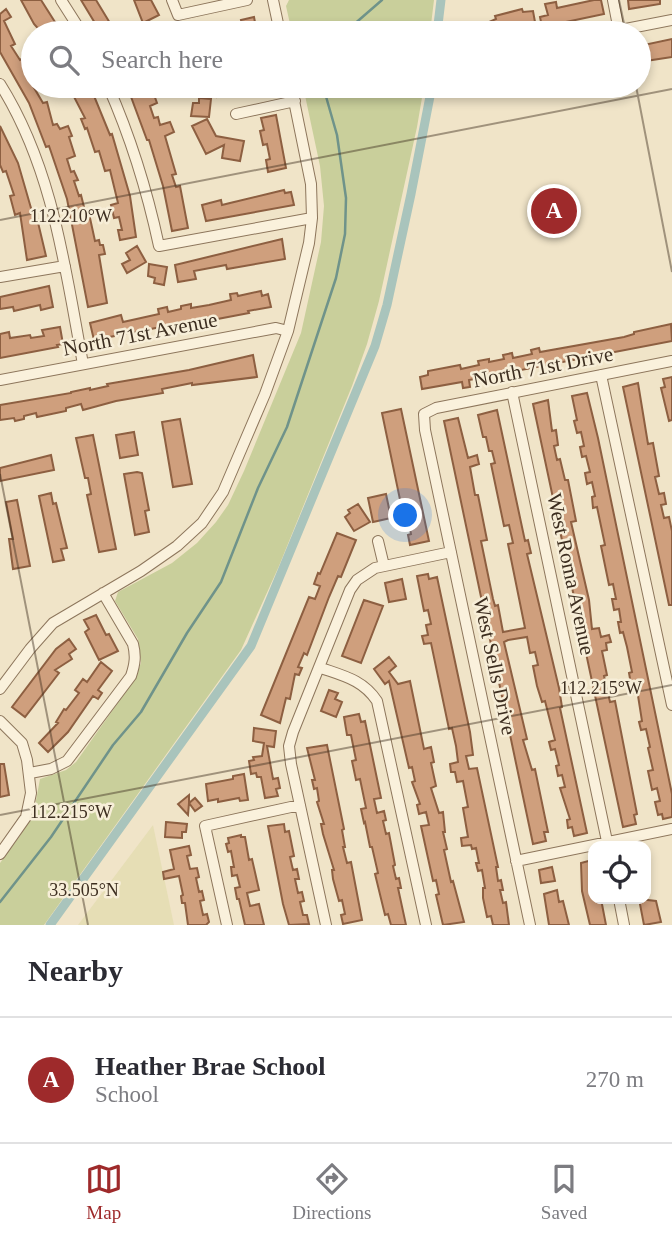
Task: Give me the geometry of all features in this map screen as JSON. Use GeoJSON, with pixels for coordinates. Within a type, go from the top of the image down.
{"type":"FeatureCollection","features":[{"type":"Feature","properties":{"kind":"street"},"geometry":{"type":"LineString","coordinates":[[61,0],[74,21]]}},
{"type":"Feature","properties":{"kind":"street"},"geometry":{"type":"LineString","coordinates":[[172,0],[178,15],[247,0]]}},
{"type":"Feature","properties":{"kind":"street"},"geometry":{"type":"LineString","coordinates":[[273,0],[277,21]]}},
{"type":"Feature","properties":{"kind":"street"},"geometry":{"type":"LineString","coordinates":[[613,0],[617,21]]}},
{"type":"Feature","properties":{"kind":"street"},"geometry":{"type":"LineString","coordinates":[[651,24],[672,20]]}},
{"type":"Feature","properties":{"kind":"street"},"geometry":{"type":"LineString","coordinates":[[0,84],[25,133],[48,193],[60,234],[83,364]]}},
{"type":"Feature","properties":{"kind":"street"},"geometry":{"type":"LineString","coordinates":[[113,98],[137,157],[159,246],[312,218]]}},
{"type":"Feature","properties":{"kind":"street"},"geometry":{"type":"LineString","coordinates":[[0,689],[53,624],[161,559],[191,534],[223,492],[265,394],[288,331],[309,243],[312,218],[309,174],[294,98]]}},
{"type":"Feature","properties":{"kind":"street"},"geometry":{"type":"LineString","coordinates":[[236,114],[295,101]]}},
{"type":"Feature","properties":{"kind":"street"},"geometry":{"type":"LineString","coordinates":[[0,277],[65,266]]}},
{"type":"Feature","properties":{"kind":"street","name":"North 71st Avenue"},"geometry":{"type":"LineString","coordinates":[[0,380],[276,328],[288,331]]}},
{"type":"Feature","properties":{"kind":"street","name":"North 71st Drive"},"geometry":{"type":"LineString","coordinates":[[424,414],[436,408],[672,361]]}},
{"type":"Feature","properties":{"kind":"street"},"geometry":{"type":"LineString","coordinates":[[601,375],[672,705]]}},
{"type":"Feature","properties":{"kind":"street","name":"West Roma Avenue"},"geometry":{"type":"LineString","coordinates":[[512,392],[607,841]]}},
{"type":"Feature","properties":{"kind":"street","name":"West Sells Drive"},"geometry":{"type":"LineString","coordinates":[[424,414],[425,430],[530,925]]}},
{"type":"Feature","properties":{"kind":"street"},"geometry":{"type":"LineString","coordinates":[[379,541],[384,566]]}},
{"type":"Feature","properties":{"kind":"street"},"geometry":{"type":"LineString","coordinates":[[326,925],[289,746],[350,590],[365,573],[384,566],[451,552]]}},
{"type":"Feature","properties":{"kind":"street"},"geometry":{"type":"LineString","coordinates":[[30,773],[51,769],[67,761],[131,676],[135,665],[132,644],[103,593]]}},
{"type":"Feature","properties":{"kind":"street"},"geometry":{"type":"LineString","coordinates":[[321,668],[358,681],[369,689],[377,701],[426,925]]}},
{"type":"Feature","properties":{"kind":"street"},"geometry":{"type":"LineString","coordinates":[[0,721],[22,743],[30,773],[31,793],[26,817],[0,854]]}},
{"type":"Feature","properties":{"kind":"street"},"geometry":{"type":"LineString","coordinates":[[227,925],[205,826],[300,805]]}},
{"type":"Feature","properties":{"kind":"street"},"geometry":{"type":"LineString","coordinates":[[621,841],[672,829]]}},
{"type":"Feature","properties":{"kind":"street"},"geometry":{"type":"LineString","coordinates":[[516,861],[588,848]]}},
{"type":"Feature","properties":{"kind":"street"},"geometry":{"type":"LineString","coordinates":[[620,904],[624,925]]}},
{"type":"Feature","properties":{"kind":"shaded area"},"geometry":{"type":"Polygon","coordinates":[[[153,825],[174,925],[78,925],[153,825]]]}},
{"type":"Feature","properties":{"kind":"green space"},"geometry":{"type":"Polygon","coordinates":[[[289,0],[434,0],[431,21],[289,21],[286,6],[289,0]]]}},
{"type":"Feature","properties":{"kind":"green space"},"geometry":{"type":"Polygon","coordinates":[[[306,98],[422,98],[379,301],[367,344],[279,566],[241,650],[44,925],[0,925],[0,863],[34,811],[40,779],[66,770],[76,762],[134,680],[141,663],[138,639],[115,601],[118,592],[172,563],[197,543],[228,505],[244,471],[301,333],[321,242],[324,206],[320,166],[306,98]]]}},
{"type":"Feature","properties":{"kind":"building"},"geometry":{"type":"Polygon","coordinates":[[[21,0],[41,0],[54,21],[32,21],[21,0]]]}},
{"type":"Feature","properties":{"kind":"building"},"geometry":{"type":"Polygon","coordinates":[[[81,0],[96,0],[109,21],[94,21],[81,0]]]}},
{"type":"Feature","properties":{"kind":"building"},"geometry":{"type":"Polygon","coordinates":[[[134,0],[151,0],[159,15],[142,21],[134,0]]]}},
{"type":"Feature","properties":{"kind":"building"},"geometry":{"type":"Polygon","coordinates":[[[601,0],[604,14],[571,21],[541,21],[540,17],[548,15],[545,4],[556,2],[557,8],[601,0]]]}},
{"type":"Feature","properties":{"kind":"building"},"geometry":{"type":"Polygon","coordinates":[[[628,0],[660,0],[660,4],[629,9],[628,0]]]}},
{"type":"Feature","properties":{"kind":"building"},"geometry":{"type":"Polygon","coordinates":[[[6,9],[11,17],[4,21],[15,44],[11,46],[21,60],[21,89],[0,52],[0,14],[6,9]]]}},
{"type":"Feature","properties":{"kind":"building"},"geometry":{"type":"Polygon","coordinates":[[[522,9],[523,12],[533,11],[535,21],[491,21],[496,19],[495,16],[522,9]]]}},
{"type":"Feature","properties":{"kind":"building"},"geometry":{"type":"Polygon","coordinates":[[[254,17],[255,21],[241,21],[254,17]]]}},
{"type":"Feature","properties":{"kind":"building"},"geometry":{"type":"Polygon","coordinates":[[[672,39],[672,57],[651,60],[651,43],[672,39]]]}},
{"type":"Feature","properties":{"kind":"building"},"geometry":{"type":"Polygon","coordinates":[[[26,98],[40,98],[43,103],[47,102],[53,125],[57,124],[60,129],[68,126],[72,136],[69,137],[75,156],[67,159],[71,172],[74,171],[78,180],[74,181],[87,219],[90,218],[95,241],[99,240],[100,245],[103,245],[105,254],[99,255],[107,303],[88,307],[67,199],[49,146],[46,147],[26,98]]]}},
{"type":"Feature","properties":{"kind":"building"},"geometry":{"type":"Polygon","coordinates":[[[75,98],[95,98],[110,135],[112,134],[130,196],[136,237],[120,240],[118,230],[122,230],[119,217],[114,218],[111,205],[118,203],[110,170],[105,171],[99,151],[95,152],[81,119],[85,118],[75,98]]]}},
{"type":"Feature","properties":{"kind":"building"},"geometry":{"type":"Polygon","coordinates":[[[131,98],[155,98],[157,103],[150,106],[154,118],[158,117],[160,125],[170,122],[174,132],[165,136],[176,174],[172,175],[176,187],[180,186],[188,228],[172,231],[163,186],[131,98]]]}},
{"type":"Feature","properties":{"kind":"building"},"geometry":{"type":"Polygon","coordinates":[[[199,98],[211,99],[209,117],[191,116],[193,103],[199,103],[199,98]]]}},
{"type":"Feature","properties":{"kind":"building"},"geometry":{"type":"Polygon","coordinates":[[[276,115],[286,168],[268,172],[266,160],[270,159],[267,144],[263,145],[260,131],[264,130],[261,118],[276,115]]]}},
{"type":"Feature","properties":{"kind":"building"},"geometry":{"type":"Polygon","coordinates":[[[207,119],[216,136],[244,141],[240,161],[222,158],[224,145],[206,154],[192,126],[207,119]]]}},
{"type":"Feature","properties":{"kind":"building"},"geometry":{"type":"Polygon","coordinates":[[[0,126],[18,163],[33,215],[36,214],[46,256],[27,260],[20,213],[15,215],[10,196],[14,195],[6,171],[3,172],[0,165],[0,126]]]}},
{"type":"Feature","properties":{"kind":"building"},"geometry":{"type":"Polygon","coordinates":[[[284,190],[285,193],[291,192],[294,205],[206,221],[202,205],[221,200],[222,205],[284,190]]]}},
{"type":"Feature","properties":{"kind":"building"},"geometry":{"type":"Polygon","coordinates":[[[282,239],[285,259],[227,269],[226,265],[194,271],[196,279],[178,282],[175,265],[282,239]]]}},
{"type":"Feature","properties":{"kind":"building"},"geometry":{"type":"Polygon","coordinates":[[[137,246],[146,262],[127,273],[122,264],[130,260],[126,253],[137,246]]]}},
{"type":"Feature","properties":{"kind":"building"},"geometry":{"type":"Polygon","coordinates":[[[149,264],[167,267],[164,285],[154,283],[155,278],[148,276],[149,264]]]}},
{"type":"Feature","properties":{"kind":"building"},"geometry":{"type":"Polygon","coordinates":[[[49,286],[53,307],[41,310],[40,305],[14,311],[13,307],[0,309],[0,297],[49,286]]]}},
{"type":"Feature","properties":{"kind":"building"},"geometry":{"type":"Polygon","coordinates":[[[261,291],[262,296],[268,294],[271,307],[94,340],[90,323],[121,315],[123,322],[159,314],[158,309],[167,307],[168,312],[191,304],[191,308],[209,305],[231,300],[230,294],[237,293],[238,296],[261,291]]]}},
{"type":"Feature","properties":{"kind":"building"},"geometry":{"type":"Polygon","coordinates":[[[671,324],[672,341],[469,380],[470,387],[463,388],[462,382],[422,389],[420,377],[428,375],[428,371],[460,365],[461,369],[479,365],[478,361],[504,359],[503,355],[512,353],[513,358],[532,354],[531,350],[539,348],[540,352],[624,337],[634,332],[671,324]]]}},
{"type":"Feature","properties":{"kind":"building"},"geometry":{"type":"Polygon","coordinates":[[[60,327],[63,344],[57,345],[58,347],[0,358],[0,334],[9,332],[10,338],[30,335],[31,338],[44,336],[42,330],[60,327]]]}},
{"type":"Feature","properties":{"kind":"building"},"geometry":{"type":"Polygon","coordinates":[[[253,355],[257,377],[192,383],[162,389],[163,393],[83,410],[81,404],[66,408],[66,411],[37,417],[36,413],[15,421],[14,418],[0,420],[0,405],[90,390],[108,386],[107,384],[189,370],[253,355]]]}},
{"type":"Feature","properties":{"kind":"building"},"geometry":{"type":"Polygon","coordinates":[[[672,377],[672,420],[669,421],[661,388],[665,387],[663,379],[672,377]]]}},
{"type":"Feature","properties":{"kind":"building"},"geometry":{"type":"Polygon","coordinates":[[[638,383],[648,444],[653,443],[659,476],[655,477],[659,494],[664,493],[666,504],[661,505],[664,518],[669,517],[672,531],[672,605],[669,605],[623,387],[638,383]]]}},
{"type":"Feature","properties":{"kind":"building"},"geometry":{"type":"Polygon","coordinates":[[[587,393],[672,794],[672,817],[663,819],[662,814],[658,815],[655,802],[660,801],[657,788],[652,790],[648,771],[653,770],[648,748],[650,747],[646,729],[641,730],[639,722],[642,721],[636,683],[631,684],[629,673],[632,672],[627,647],[618,622],[621,622],[619,609],[614,610],[612,599],[616,599],[613,584],[609,585],[601,546],[605,545],[597,507],[593,508],[592,497],[595,496],[592,482],[587,484],[585,473],[590,472],[586,456],[582,457],[580,447],[584,446],[581,432],[577,433],[574,421],[577,420],[572,396],[587,393]]]}},
{"type":"Feature","properties":{"kind":"building"},"geometry":{"type":"Polygon","coordinates":[[[548,400],[552,431],[556,430],[558,445],[554,446],[557,460],[560,459],[565,480],[568,480],[576,521],[571,522],[589,600],[592,629],[599,628],[601,637],[609,635],[611,642],[606,643],[607,650],[602,651],[607,675],[604,676],[610,702],[615,701],[637,814],[634,815],[636,824],[623,827],[533,404],[548,400]]]}},
{"type":"Feature","properties":{"kind":"building"},"geometry":{"type":"Polygon","coordinates":[[[401,409],[429,541],[410,545],[407,513],[403,514],[382,413],[401,409]]]}},
{"type":"Feature","properties":{"kind":"building"},"geometry":{"type":"Polygon","coordinates":[[[497,410],[525,541],[528,540],[531,553],[527,554],[559,688],[560,708],[587,833],[574,836],[572,827],[568,828],[567,820],[570,819],[560,788],[565,787],[562,775],[558,776],[556,766],[559,765],[555,749],[551,750],[549,742],[555,740],[545,701],[542,702],[537,686],[533,666],[538,665],[535,652],[530,653],[527,637],[508,640],[504,642],[527,739],[523,740],[532,770],[535,769],[548,832],[544,832],[546,841],[533,844],[444,421],[458,418],[468,458],[477,455],[479,464],[470,467],[487,540],[481,541],[503,632],[525,628],[508,544],[513,543],[509,525],[504,526],[491,464],[495,463],[486,437],[483,437],[478,415],[497,410]]]}},
{"type":"Feature","properties":{"kind":"building"},"geometry":{"type":"Polygon","coordinates":[[[180,419],[192,484],[173,487],[162,422],[180,419]]]}},
{"type":"Feature","properties":{"kind":"building"},"geometry":{"type":"Polygon","coordinates":[[[134,432],[138,455],[120,458],[116,435],[134,432]]]}},
{"type":"Feature","properties":{"kind":"building"},"geometry":{"type":"Polygon","coordinates":[[[93,435],[116,549],[99,552],[87,495],[91,494],[88,478],[85,478],[76,438],[93,435]]]}},
{"type":"Feature","properties":{"kind":"building"},"geometry":{"type":"Polygon","coordinates":[[[51,455],[54,470],[0,481],[0,468],[51,455]]]}},
{"type":"Feature","properties":{"kind":"building"},"geometry":{"type":"Polygon","coordinates":[[[142,473],[149,510],[145,511],[149,532],[135,535],[124,474],[142,473]]]}},
{"type":"Feature","properties":{"kind":"building"},"geometry":{"type":"Polygon","coordinates":[[[51,493],[67,548],[61,549],[64,560],[53,562],[39,496],[51,493]]]}},
{"type":"Feature","properties":{"kind":"building"},"geometry":{"type":"Polygon","coordinates":[[[386,494],[391,518],[373,522],[368,498],[386,494]]]}},
{"type":"Feature","properties":{"kind":"building"},"geometry":{"type":"Polygon","coordinates":[[[17,500],[30,566],[13,569],[9,539],[13,539],[6,502],[17,500]]]}},
{"type":"Feature","properties":{"kind":"building"},"geometry":{"type":"Polygon","coordinates":[[[358,504],[370,522],[354,531],[345,517],[350,513],[348,510],[358,504]]]}},
{"type":"Feature","properties":{"kind":"building"},"geometry":{"type":"Polygon","coordinates":[[[337,533],[356,540],[341,577],[338,576],[329,597],[307,655],[304,653],[298,667],[302,668],[299,675],[295,674],[290,699],[286,698],[280,723],[261,715],[309,597],[315,599],[320,586],[314,584],[337,533]]]}},
{"type":"Feature","properties":{"kind":"building"},"geometry":{"type":"Polygon","coordinates":[[[428,574],[429,579],[437,577],[470,732],[473,755],[466,756],[469,769],[477,768],[509,925],[493,925],[491,916],[487,917],[483,898],[485,888],[482,870],[478,871],[476,863],[479,863],[476,848],[472,849],[471,845],[462,846],[461,838],[468,837],[463,808],[468,807],[463,781],[457,782],[455,772],[451,772],[450,764],[458,762],[456,746],[452,728],[449,729],[431,643],[424,644],[422,636],[428,635],[426,625],[431,624],[428,610],[424,611],[417,576],[428,574]]]}},
{"type":"Feature","properties":{"kind":"building"},"geometry":{"type":"Polygon","coordinates":[[[402,579],[406,599],[389,602],[385,583],[402,579]]]}},
{"type":"Feature","properties":{"kind":"building"},"geometry":{"type":"Polygon","coordinates":[[[364,600],[383,606],[361,663],[342,656],[364,600]]]}},
{"type":"Feature","properties":{"kind":"building"},"geometry":{"type":"Polygon","coordinates":[[[96,615],[118,651],[99,660],[85,632],[89,629],[84,620],[96,615]]]}},
{"type":"Feature","properties":{"kind":"building"},"geometry":{"type":"Polygon","coordinates":[[[69,639],[76,649],[69,654],[72,659],[55,670],[59,673],[25,717],[12,707],[56,649],[69,639]]]}},
{"type":"Feature","properties":{"kind":"building"},"geometry":{"type":"Polygon","coordinates":[[[389,657],[396,666],[389,672],[398,684],[410,681],[424,749],[431,747],[436,786],[431,788],[439,813],[443,812],[443,832],[447,849],[444,850],[464,922],[443,925],[436,895],[439,894],[436,880],[433,881],[421,826],[429,825],[426,812],[419,814],[417,805],[420,804],[412,782],[415,781],[412,767],[409,768],[389,681],[385,684],[374,669],[389,657]]]}},
{"type":"Feature","properties":{"kind":"building"},"geometry":{"type":"Polygon","coordinates":[[[101,662],[112,671],[98,690],[102,693],[98,699],[93,696],[68,732],[48,752],[39,743],[58,723],[56,722],[64,709],[66,710],[79,693],[75,690],[83,679],[87,682],[101,662]]]}},
{"type":"Feature","properties":{"kind":"building"},"geometry":{"type":"Polygon","coordinates":[[[329,690],[338,693],[335,699],[342,702],[336,717],[321,711],[329,690]]]}},
{"type":"Feature","properties":{"kind":"building"},"geometry":{"type":"Polygon","coordinates":[[[359,714],[361,722],[365,721],[381,798],[374,799],[377,813],[384,811],[386,820],[383,821],[386,834],[389,833],[396,879],[399,878],[401,888],[398,888],[406,925],[391,925],[388,914],[385,915],[375,874],[378,873],[361,809],[366,808],[360,779],[356,780],[352,761],[356,760],[344,717],[359,714]]]}},
{"type":"Feature","properties":{"kind":"building"},"geometry":{"type":"Polygon","coordinates":[[[254,728],[276,731],[274,747],[267,746],[273,779],[278,778],[278,796],[265,798],[261,777],[257,777],[256,773],[251,774],[249,761],[254,760],[253,757],[262,756],[264,743],[253,741],[254,728]]]}},
{"type":"Feature","properties":{"kind":"building"},"geometry":{"type":"Polygon","coordinates":[[[327,745],[344,829],[343,847],[347,863],[351,862],[362,920],[343,924],[341,915],[345,914],[333,879],[334,870],[323,834],[321,824],[324,824],[317,802],[317,788],[314,789],[312,780],[315,780],[307,748],[327,745]]]}},
{"type":"Feature","properties":{"kind":"building"},"geometry":{"type":"Polygon","coordinates":[[[0,764],[4,764],[9,795],[0,797],[0,764]]]}},
{"type":"Feature","properties":{"kind":"building"},"geometry":{"type":"Polygon","coordinates":[[[244,774],[248,800],[240,801],[239,798],[208,801],[206,784],[244,774]]]}},
{"type":"Feature","properties":{"kind":"building"},"geometry":{"type":"Polygon","coordinates":[[[189,795],[189,803],[188,815],[178,804],[189,795]]]}},
{"type":"Feature","properties":{"kind":"building"},"geometry":{"type":"Polygon","coordinates":[[[195,798],[202,806],[195,811],[189,803],[195,798]]]}},
{"type":"Feature","properties":{"kind":"building"},"geometry":{"type":"Polygon","coordinates":[[[166,822],[187,824],[182,838],[165,837],[166,822]]]}},
{"type":"Feature","properties":{"kind":"building"},"geometry":{"type":"Polygon","coordinates":[[[284,824],[285,832],[289,831],[294,856],[290,857],[293,870],[297,869],[299,879],[295,879],[298,893],[302,892],[304,901],[300,902],[303,915],[307,915],[309,924],[289,925],[283,904],[268,826],[284,824]]]}},
{"type":"Feature","properties":{"kind":"building"},"geometry":{"type":"Polygon","coordinates":[[[241,835],[245,837],[259,890],[247,893],[250,906],[259,904],[264,925],[245,925],[237,899],[235,888],[240,887],[237,875],[232,876],[231,867],[234,867],[231,851],[228,852],[226,844],[229,843],[228,838],[241,835]]]}},
{"type":"Feature","properties":{"kind":"building"},"geometry":{"type":"Polygon","coordinates":[[[189,846],[191,855],[187,856],[190,869],[197,868],[199,892],[202,891],[204,900],[200,901],[203,915],[207,914],[209,922],[206,925],[188,925],[179,876],[164,879],[163,872],[174,869],[170,850],[189,846]]]}},
{"type":"Feature","properties":{"kind":"building"},"geometry":{"type":"Polygon","coordinates":[[[588,861],[588,904],[602,904],[606,925],[590,925],[582,891],[581,863],[588,861]]]}},
{"type":"Feature","properties":{"kind":"building"},"geometry":{"type":"Polygon","coordinates":[[[552,867],[555,881],[541,883],[539,870],[552,867]]]}},
{"type":"Feature","properties":{"kind":"building"},"geometry":{"type":"Polygon","coordinates":[[[557,890],[559,902],[563,901],[569,925],[549,925],[544,894],[557,890]]]}},
{"type":"Feature","properties":{"kind":"building"},"geometry":{"type":"Polygon","coordinates":[[[656,901],[661,922],[644,925],[640,904],[656,901]]]}},
{"type":"Feature","properties":{"kind":"waterway"},"geometry":{"type":"LineString","coordinates":[[358,21],[382,0]]}},
{"type":"Feature","properties":{"kind":"waterway"},"geometry":{"type":"LineString","coordinates":[[438,21],[441,0]]}},
{"type":"Feature","properties":{"kind":"waterway"},"geometry":{"type":"LineString","coordinates":[[0,902],[51,837],[113,745],[141,712],[187,633],[221,582],[258,488],[287,427],[336,278],[345,234],[346,198],[337,135],[326,98]]}},
{"type":"Feature","properties":{"kind":"waterway"},"geometry":{"type":"LineString","coordinates":[[50,925],[251,646],[375,346],[387,305],[430,98]]}},
{"type":"Feature","properties":{"kind":"place","name":"Heather Brae School"},"geometry":{"type":"Point","coordinates":[554,211]}}]}
